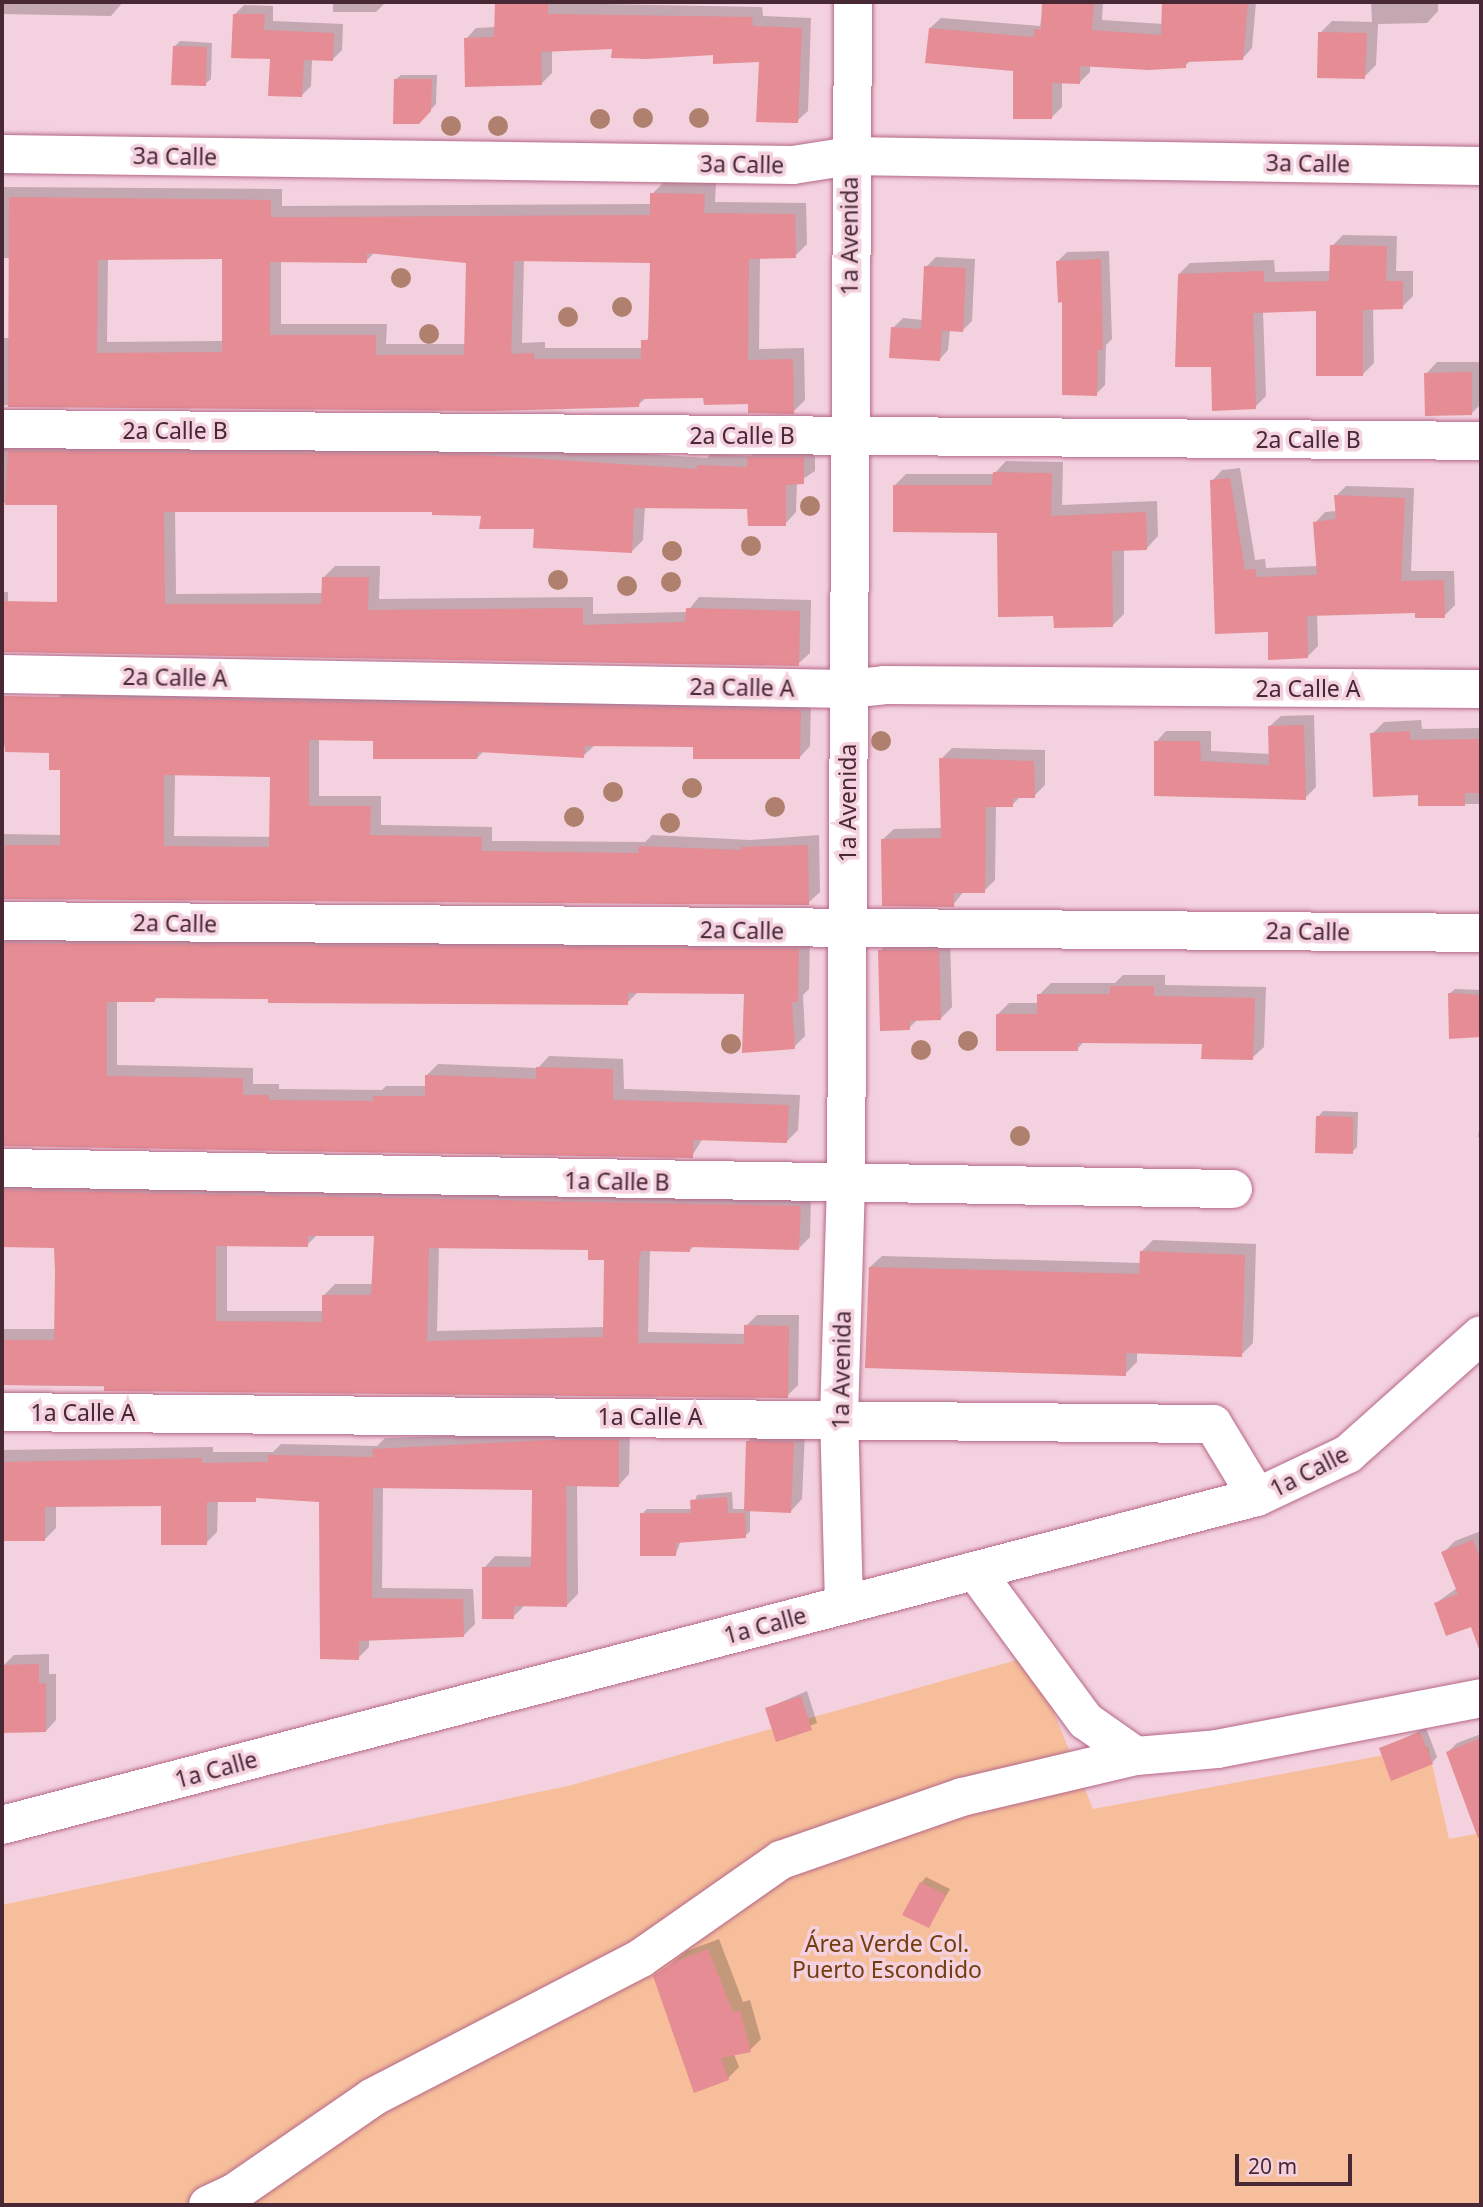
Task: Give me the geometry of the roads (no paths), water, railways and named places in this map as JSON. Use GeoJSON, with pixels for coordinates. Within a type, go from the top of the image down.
{"type":"FeatureCollection","features":[{"type":"Feature","properties":{"kind":"street","name":"1a Avenida"},"geometry":{"type":"LineString","coordinates":[[844,1604],[839,1418],[846,1185],[849,156],[853,2]]}},
{"type":"Feature","properties":{"kind":"street","name":"3a Calle"},"geometry":{"type":"LineString","coordinates":[[2,154],[793,164],[849,156],[1481,166]]}},
{"type":"Feature","properties":{"kind":"street","name":"2a Calle B"},"geometry":{"type":"LineString","coordinates":[[2,429],[1481,441]]}},
{"type":"Feature","properties":{"kind":"street","name":"2a Calle A"},"geometry":{"type":"LineString","coordinates":[[2,674],[848,689],[884,685],[1481,689]]}},
{"type":"Feature","properties":{"kind":"street","name":"2a Calle"},"geometry":{"type":"LineString","coordinates":[[2,921],[846,931],[879,925],[1481,933]]}},
{"type":"Feature","properties":{"kind":"street","name":"1a Calle B"},"geometry":{"type":"LineString","coordinates":[[2,1168],[846,1185],[1233,1189]]}},
{"type":"Feature","properties":{"kind":"street","name":"1a Calle"},"geometry":{"type":"LineString","coordinates":[[2,1825],[1257,1497],[1348,1454],[1481,1335]]}},
{"type":"Feature","properties":{"kind":"street","name":"1a Calle A"},"geometry":{"type":"LineString","coordinates":[[2,1412],[839,1418],[1213,1424],[1220,1430],[1257,1497]]}},
{"type":"Feature","properties":{"kind":"street"},"geometry":{"type":"LineString","coordinates":[[976,1572],[1086,1721],[1136,1756]]}},
{"type":"Feature","properties":{"kind":"street"},"geometry":{"type":"LineString","coordinates":[[208,2205],[234,2193],[373,2097],[640,1958],[781,1860],[962,1797],[1136,1756],[1217,1749],[1481,1699]]}},
{"type":"Feature","properties":{"kind":"park label","name":"Área Verde Col. Puerto Escondido"},"geometry":{"type":"Point","coordinates":[887,1956]}}]}
